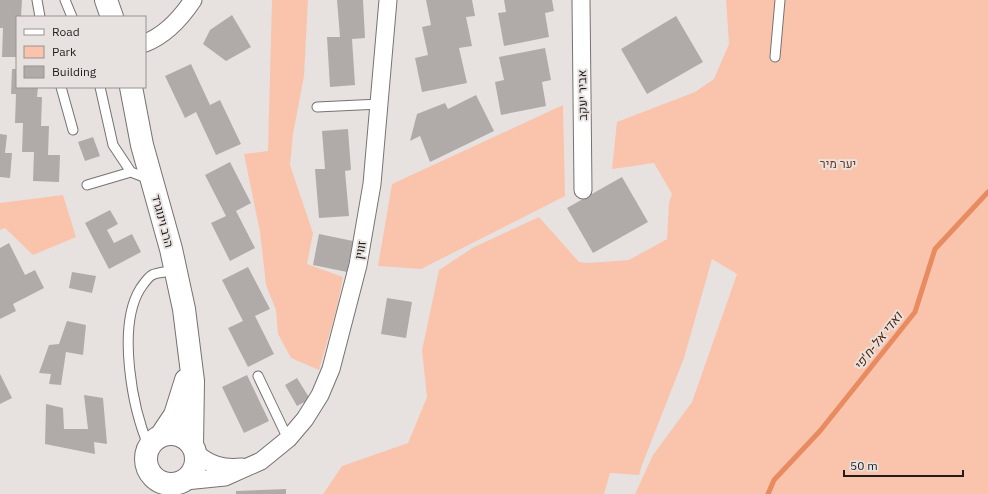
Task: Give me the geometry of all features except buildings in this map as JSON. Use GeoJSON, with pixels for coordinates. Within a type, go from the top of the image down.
{"type":"FeatureCollection","features":[{"type":"Feature","properties":{"kind":"street"},"geometry":{"type":"LineString","coordinates":[[106,0],[112,16]]}},
{"type":"Feature","properties":{"kind":"street"},"geometry":{"type":"LineString","coordinates":[[146,42],[168,30],[184,14],[193,0]]}},
{"type":"Feature","properties":{"kind":"street","name":"זווין"},"geometry":{"type":"LineString","coordinates":[[179,486],[221,478],[250,467],[270,455],[288,439],[305,419],[320,395],[331,369],[358,265],[372,184],[388,0]]}},
{"type":"Feature","properties":{"kind":"street","name":"אביר יעקב"},"geometry":{"type":"LineString","coordinates":[[581,0],[583,190]]}},
{"type":"Feature","properties":{"kind":"street","name":"הרב וינוגרד"},"geometry":{"type":"LineString","coordinates":[[131,88],[142,145],[176,270],[184,309],[194,396],[194,448]]}},
{"type":"Feature","properties":{"kind":"street","name":"הרב וינוגרד"},"geometry":{"type":"LineString","coordinates":[[155,442],[169,425],[180,403],[190,357]]}},
{"type":"Feature","properties":{"kind":"street"},"geometry":{"type":"LineString","coordinates":[[194,448],[195,468],[179,486],[166,484],[153,485],[146,464],[155,442],[169,434],[181,436],[194,448],[207,461],[215,465],[234,468],[250,467]]}},
{"type":"Feature","properties":{"kind":"lane"},"geometry":{"type":"LineString","coordinates":[[37,0],[40,16]]}},
{"type":"Feature","properties":{"kind":"lane"},"geometry":{"type":"LineString","coordinates":[[65,0],[72,16]]}},
{"type":"Feature","properties":{"kind":"lane"},"geometry":{"type":"LineString","coordinates":[[775,57],[780,0]]}},
{"type":"Feature","properties":{"kind":"lane"},"geometry":{"type":"LineString","coordinates":[[61,88],[73,130]]}},
{"type":"Feature","properties":{"kind":"lane"},"geometry":{"type":"LineString","coordinates":[[100,88],[114,145],[131,172],[152,181]]}},
{"type":"Feature","properties":{"kind":"lane"},"geometry":{"type":"LineString","coordinates":[[317,107],[380,104]]}},
{"type":"Feature","properties":{"kind":"lane"},"geometry":{"type":"LineString","coordinates":[[87,185],[131,172]]}},
{"type":"Feature","properties":{"kind":"lane"},"geometry":{"type":"LineString","coordinates":[[155,442],[141,426],[132,389],[129,363],[130,322],[134,299],[144,283],[152,275],[176,270]]}},
{"type":"Feature","properties":{"kind":"lane"},"geometry":{"type":"LineString","coordinates":[[258,376],[288,439]]}},
{"type":"Feature","properties":{"kind":"green space"},"geometry":{"type":"Polygon","coordinates":[[[272,0],[308,0],[304,76],[293,134],[290,165],[313,233],[307,264],[343,277],[337,307],[319,370],[291,358],[278,334],[276,310],[266,285],[260,232],[244,154],[268,151],[272,0]]]}},
{"type":"Feature","properties":{"kind":"green space","name":"יער מיר"},"geometry":{"type":"Polygon","coordinates":[[[726,0],[988,0],[988,494],[635,494],[653,455],[692,402],[737,274],[712,259],[684,358],[639,475],[610,473],[604,494],[323,494],[342,466],[408,443],[427,397],[422,350],[439,270],[474,247],[539,217],[579,262],[588,263],[629,260],[667,239],[669,203],[672,194],[654,163],[612,169],[617,122],[695,92],[714,79],[729,44],[726,0]]]}},
{"type":"Feature","properties":{"kind":"green space"},"geometry":{"type":"Polygon","coordinates":[[[563,105],[565,196],[421,269],[378,266],[392,184],[563,105]]]}},
{"type":"Feature","properties":{"kind":"green space"},"geometry":{"type":"Polygon","coordinates":[[[63,195],[76,237],[33,255],[5,228],[0,230],[0,203],[63,195]]]}},
{"type":"Feature","properties":{"kind":"waterway","name":"ואדי אל-ח'פי"},"geometry":{"type":"LineString","coordinates":[[768,494],[774,480],[820,431],[915,312],[935,249],[988,192]]}}]}
